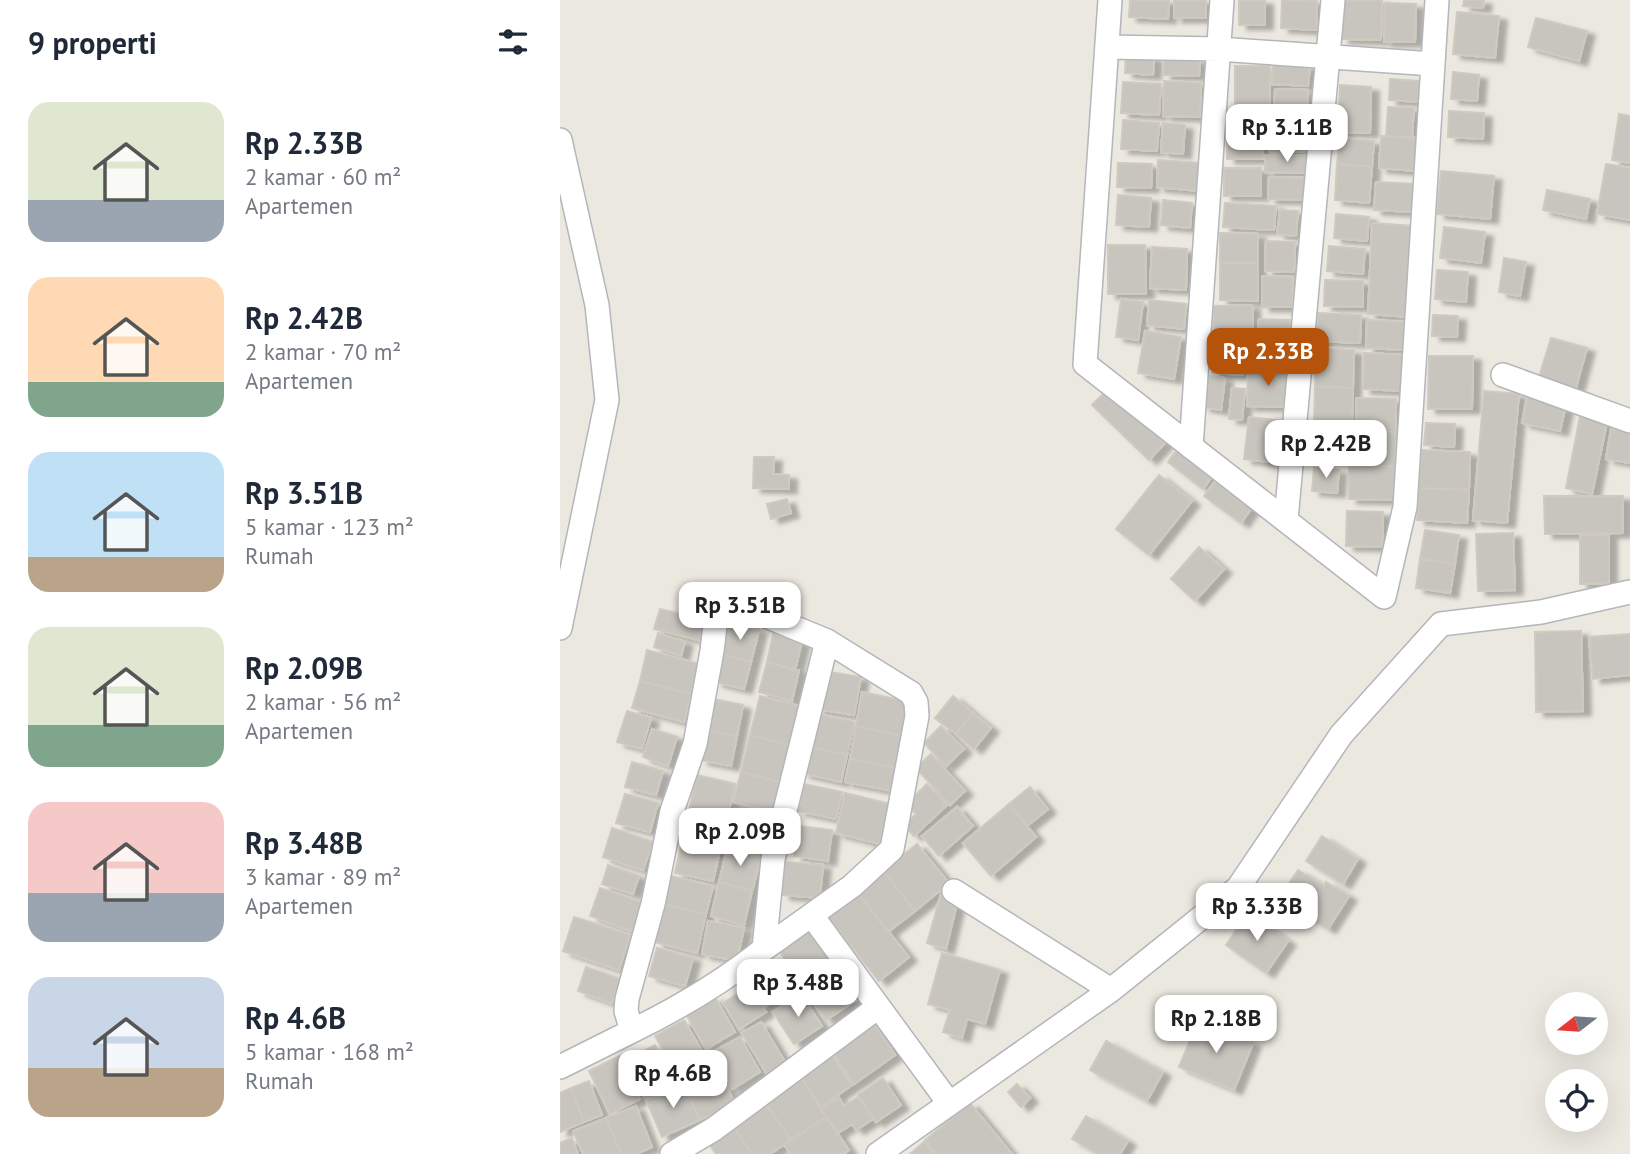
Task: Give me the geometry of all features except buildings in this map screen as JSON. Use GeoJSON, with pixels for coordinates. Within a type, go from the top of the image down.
{"type":"FeatureCollection","features":[{"type":"Feature","properties":{"kind":"street"},"geometry":{"type":"LineString","coordinates":[[1110,0],[1085,364],[1384,597],[1405,507],[1437,0]]}},
{"type":"Feature","properties":{"kind":"street"},"geometry":{"type":"LineString","coordinates":[[1191,447],[1222,0]]}},
{"type":"Feature","properties":{"kind":"street"},"geometry":{"type":"LineString","coordinates":[[1286,520],[1333,0]]}},
{"type":"Feature","properties":{"kind":"street"},"geometry":{"type":"LineString","coordinates":[[1107,47],[1218,49],[1433,64]]}},
{"type":"Feature","properties":{"kind":"street"},"geometry":{"type":"LineString","coordinates":[[560,140],[597,305],[607,400],[560,628]]}},
{"type":"Feature","properties":{"kind":"street"},"geometry":{"type":"LineString","coordinates":[[1503,375],[1630,421]]}},
{"type":"Feature","properties":{"kind":"street"},"geometry":{"type":"LineString","coordinates":[[878,1154],[1111,990],[1238,888],[1341,735],[1441,624],[1541,612],[1630,592]]}},
{"type":"Feature","properties":{"kind":"street"},"geometry":{"type":"LineString","coordinates":[[560,1068],[670,1012],[713,987],[852,886],[892,849],[917,716],[916,702],[911,693],[827,641],[737,604],[725,608],[716,617],[695,744],[672,811],[653,904],[627,999],[626,1011],[632,1031]]}},
{"type":"Feature","properties":{"kind":"street"},"geometry":{"type":"LineString","coordinates":[[764,949],[773,859],[827,641]]}},
{"type":"Feature","properties":{"kind":"street"},"geometry":{"type":"LineString","coordinates":[[954,891],[1111,990]]}},
{"type":"Feature","properties":{"kind":"street"},"geometry":{"type":"LineString","coordinates":[[814,915],[949,1103]]}},
{"type":"Feature","properties":{"kind":"street"},"geometry":{"type":"LineString","coordinates":[[671,1154],[714,1129],[878,1007]]}}]}
